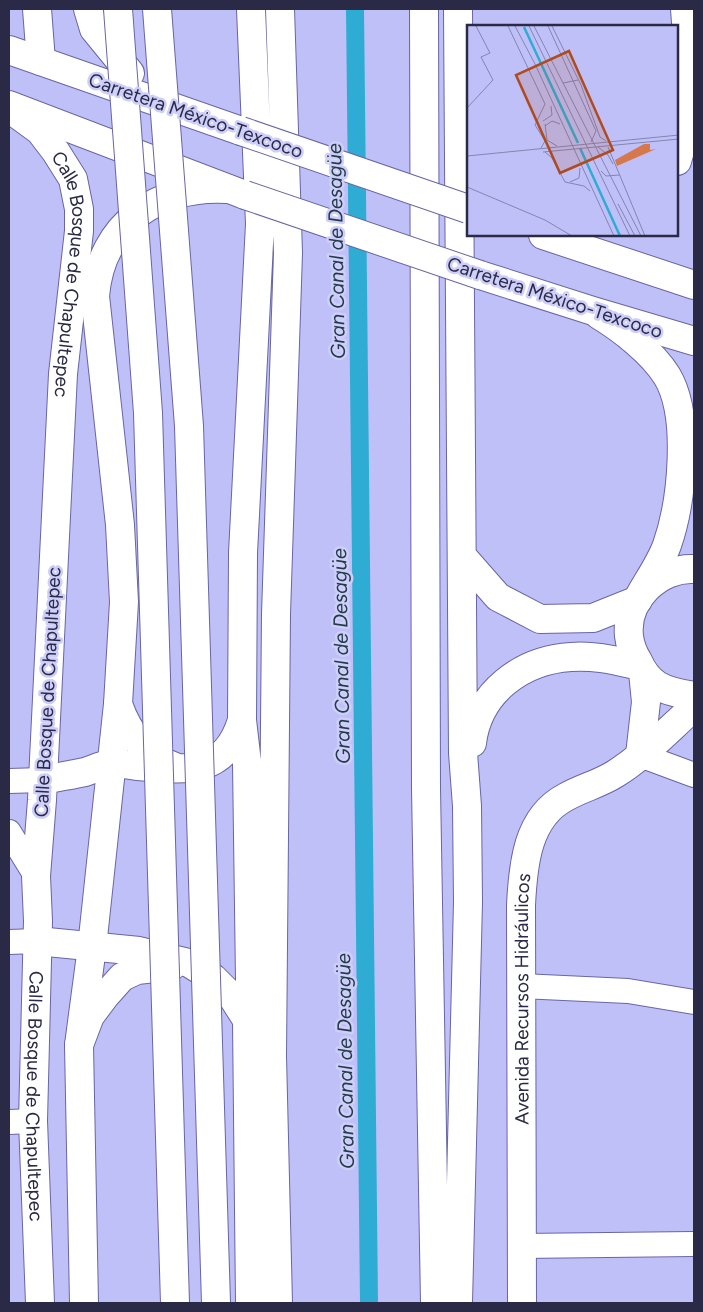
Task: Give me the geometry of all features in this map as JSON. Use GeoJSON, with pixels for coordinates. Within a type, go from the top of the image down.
{"type":"FeatureCollection","features":[{"type":"Feature","properties":{"kind":"main road"},"geometry":{"type":"LineString","coordinates":[[37,9],[41,61]]}},
{"type":"Feature","properties":{"kind":"main road"},"geometry":{"type":"LineString","coordinates":[[88,9],[94,29],[150,100]]}},
{"type":"Feature","properties":{"kind":"main road"},"geometry":{"type":"LineString","coordinates":[[118,9],[148,413],[175,1303]]}},
{"type":"Feature","properties":{"kind":"main road"},"geometry":{"type":"LineString","coordinates":[[158,9],[188,426],[216,1303]]}},
{"type":"Feature","properties":{"kind":"main road"},"geometry":{"type":"LineString","coordinates":[[250,1303],[246,1020],[250,980],[247,764],[242,720],[243,553],[260,224],[251,9]]}},
{"type":"Feature","properties":{"kind":"main road"},"geometry":{"type":"LineString","coordinates":[[278,1303],[272,1056],[276,614],[288,253],[280,9]]}},
{"type":"Feature","properties":{"kind":"main road"},"geometry":{"type":"LineString","coordinates":[[424,9],[426,788],[435,1303]]}},
{"type":"Feature","properties":{"kind":"main road"},"geometry":{"type":"LineString","coordinates":[[458,9],[463,752],[467,806],[468,902],[458,1303]]}},
{"type":"Feature","properties":{"kind":"main road"},"geometry":{"type":"LineString","coordinates":[[678,158],[688,123],[691,89],[686,9]]}},
{"type":"Feature","properties":{"kind":"main road","name":"Carretera México-Texcoco"},"geometry":{"type":"LineString","coordinates":[[9,50],[467,209]]}},
{"type":"Feature","properties":{"kind":"main road","name":"Carretera México-Texcoco"},"geometry":{"type":"LineString","coordinates":[[9,106],[236,192],[480,275],[694,341]]}},
{"type":"Feature","properties":{"kind":"main road","name":"Calle Bosque de Chapultepec"},"geometry":{"type":"LineString","coordinates":[[9,106],[40,131],[56,152],[73,180],[79,208],[79,231],[63,374],[43,780],[36,876],[37,941],[21,1122],[40,1303]]}},
{"type":"Feature","properties":{"kind":"main road"},"geometry":{"type":"LineString","coordinates":[[84,1303],[79,1045],[112,764],[118,704],[124,602],[120,525],[95,296],[100,266],[112,240],[121,228],[143,209],[170,196],[199,189],[236,192]]}},
{"type":"Feature","properties":{"kind":"main road"},"geometry":{"type":"LineString","coordinates":[[546,236],[694,285]]}},
{"type":"Feature","properties":{"kind":"main road"},"geometry":{"type":"LineString","coordinates":[[593,311],[624,332],[660,368],[672,387],[678,410],[682,456],[678,502],[666,547],[631,614],[629,634],[632,650],[642,669],[657,685],[676,693],[694,696]]}},
{"type":"Feature","properties":{"kind":"main road"},"geometry":{"type":"LineString","coordinates":[[462,556],[498,597],[540,619],[593,618],[639,598],[653,582],[669,573],[694,569]]}},
{"type":"Feature","properties":{"kind":"main road"},"geometry":{"type":"LineString","coordinates":[[467,806],[472,759],[471,747],[476,721],[487,700],[502,684],[526,668],[557,658],[573,656],[602,658],[642,669]]}},
{"type":"Feature","properties":{"kind":"main road"},"geometry":{"type":"LineString","coordinates":[[640,754],[646,702],[642,669]]}},
{"type":"Feature","properties":{"kind":"main road"},"geometry":{"type":"LineString","coordinates":[[118,704],[127,725],[140,744],[159,759],[181,770]]}},
{"type":"Feature","properties":{"kind":"main road","name":"Avenida Recursos Hidráulicos"},"geometry":{"type":"LineString","coordinates":[[522,1303],[522,881],[527,849],[536,827],[548,810],[566,797],[594,786],[616,774],[694,707]]}},
{"type":"Feature","properties":{"kind":"main road"},"geometry":{"type":"LineString","coordinates":[[43,780],[85,772],[112,764],[181,770],[203,766],[222,755],[234,739],[242,720]]}},
{"type":"Feature","properties":{"kind":"main road"},"geometry":{"type":"LineString","coordinates":[[37,941],[139,951],[189,963],[213,978],[233,998],[246,1020]]}},
{"type":"Feature","properties":{"kind":"main road"},"geometry":{"type":"LineString","coordinates":[[79,1045],[90,1016],[122,977],[137,970],[189,963]]}},
{"type":"Feature","properties":{"kind":"lane"},"geometry":{"type":"LineString","coordinates":[[640,754],[694,775]]}},
{"type":"Feature","properties":{"kind":"lane"},"geometry":{"type":"LineString","coordinates":[[9,781],[43,780]]}},
{"type":"Feature","properties":{"kind":"lane"},"geometry":{"type":"LineString","coordinates":[[9,832],[36,876]]}},
{"type":"Feature","properties":{"kind":"lane"},"geometry":{"type":"LineString","coordinates":[[9,942],[37,941]]}},
{"type":"Feature","properties":{"kind":"lane"},"geometry":{"type":"LineString","coordinates":[[521,986],[628,991],[694,1002]]}},
{"type":"Feature","properties":{"kind":"lane"},"geometry":{"type":"LineString","coordinates":[[522,1246],[694,1244]]}},
{"type":"Feature","properties":{"kind":"waterway","name":"Gran Canal de Desagüe"},"geometry":{"type":"LineString","coordinates":[[355,9],[369,1303]]}}]}
